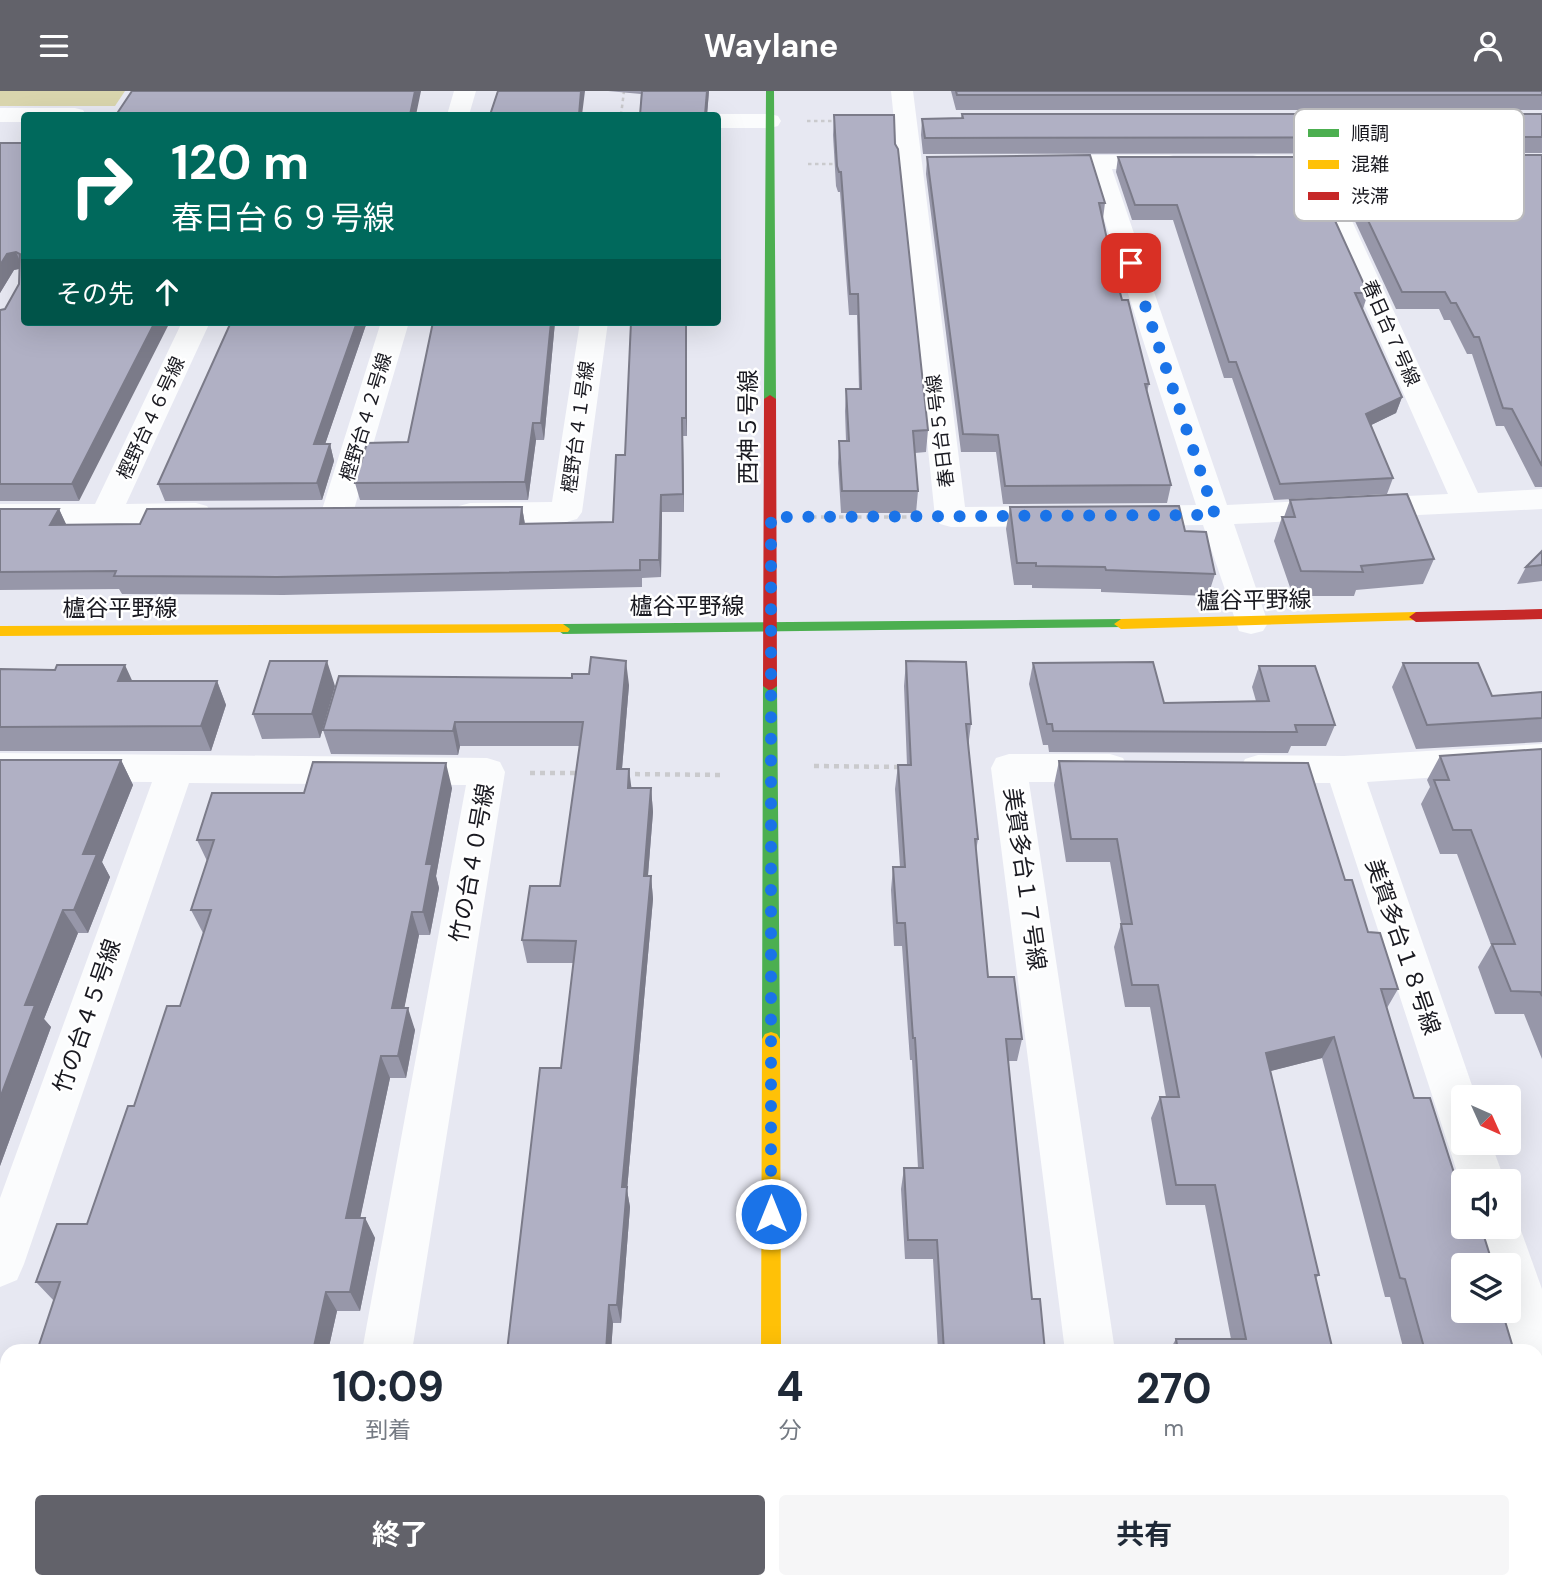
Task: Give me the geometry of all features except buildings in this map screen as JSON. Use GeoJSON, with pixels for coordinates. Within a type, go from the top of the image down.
{"type":"FeatureCollection","features":[{"type":"Feature","properties":{"kind":"street"},"geometry":{"type":"LineString","coordinates":[[459,112],[465,91]]}},
{"type":"Feature","properties":{"kind":"street","name":"西神５号線"},"geometry":{"type":"LineString","coordinates":[[770,91],[771,1344]]}},
{"type":"Feature","properties":{"kind":"street","name":"春日台５号線"},"geometry":{"type":"LineString","coordinates":[[902,91],[918,120],[951,517],[1215,515],[1542,499]]}},
{"type":"Feature","properties":{"kind":"street"},"geometry":{"type":"LineString","coordinates":[[721,121],[770,121]]}},
{"type":"Feature","properties":{"kind":"street"},"geometry":{"type":"LineString","coordinates":[[1098,162],[1251,623]]}},
{"type":"Feature","properties":{"kind":"street"},"geometry":{"type":"LineString","coordinates":[[1017,163],[1192,162]]}},
{"type":"Feature","properties":{"kind":"street"},"geometry":{"type":"LineString","coordinates":[[1232,162],[1294,162]]}},
{"type":"Feature","properties":{"kind":"street","name":"春日台７号線"},"geometry":{"type":"LineString","coordinates":[[1340,221],[1468,504]]}},
{"type":"Feature","properties":{"kind":"street","name":"樫野台４６号線"},"geometry":{"type":"LineString","coordinates":[[106,513],[194,326]]}},
{"type":"Feature","properties":{"kind":"street","name":"樫野台４２号線"},"geometry":{"type":"LineString","coordinates":[[337,513],[394,326]]}},
{"type":"Feature","properties":{"kind":"street","name":"樫野台４１号線"},"geometry":{"type":"LineString","coordinates":[[445,513],[566,512],[593,326]]}},
{"type":"Feature","properties":{"kind":"street"},"geometry":{"type":"LineString","coordinates":[[0,514],[228,513]]}},
{"type":"Feature","properties":{"kind":"street","name":"櫨谷平野線"},"geometry":{"type":"LineString","coordinates":[[0,631],[771,629],[1251,623],[1542,614]]}},
{"type":"Feature","properties":{"kind":"street"},"geometry":{"type":"LineString","coordinates":[[1218,769],[1344,770],[1542,757]]}},
{"type":"Feature","properties":{"kind":"street","name":"竹の台４０号線"},"geometry":{"type":"LineString","coordinates":[[0,767],[487,772],[388,1344]]}},
{"type":"Feature","properties":{"kind":"street","name":"美賀多台１７号線"},"geometry":{"type":"LineString","coordinates":[[1089,1344],[1009,768],[1149,768]]}},
{"type":"Feature","properties":{"kind":"street","name":"竹の台４５号線"},"geometry":{"type":"LineString","coordinates":[[0,1264],[175,769]]}},
{"type":"Feature","properties":{"kind":"street","name":"美賀多台１８号線"},"geometry":{"type":"LineString","coordinates":[[1344,770],[1451,1089]]}},
{"type":"Feature","properties":{"kind":"street"},"geometry":{"type":"LineString","coordinates":[[1501,1239],[1536,1344]]}},
{"type":"Feature","properties":{"kind":"path"},"geometry":{"type":"LineString","coordinates":[[621,112],[624,91]]}},
{"type":"Feature","properties":{"kind":"path"},"geometry":{"type":"LineString","coordinates":[[770,121],[918,120]]}},
{"type":"Feature","properties":{"kind":"path"},"geometry":{"type":"LineString","coordinates":[[770,164],[922,164]]}},
{"type":"Feature","properties":{"kind":"path"},"geometry":{"type":"LineString","coordinates":[[771,517],[951,517]]}},
{"type":"Feature","properties":{"kind":"path"},"geometry":{"type":"LineString","coordinates":[[623,774],[904,767]]}},
{"type":"Feature","properties":{"kind":"path"},"geometry":{"type":"LineString","coordinates":[[487,772],[582,773]]}},
{"type":"Feature","properties":{"kind":"shaded area"},"geometry":{"type":"Polygon","coordinates":[[[0,91],[125,91],[115,106],[0,106],[0,91]]]}},
{"type":"Feature","properties":{"kind":"traffic: fast"},"geometry":{"type":"LineString","coordinates":[[770,91],[770,399]]}},
{"type":"Feature","properties":{"kind":"traffic: fast"},"geometry":{"type":"LineString","coordinates":[[563,629],[1121,624]]}},
{"type":"Feature","properties":{"kind":"traffic: fast"},"geometry":{"type":"LineString","coordinates":[[770,686],[771,1039]]}},
{"type":"Feature","properties":{"kind":"traffic: slow"},"geometry":{"type":"LineString","coordinates":[[1121,624],[1416,617]]}},
{"type":"Feature","properties":{"kind":"traffic: slow"},"geometry":{"type":"LineString","coordinates":[[0,631],[563,629]]}},
{"type":"Feature","properties":{"kind":"traffic: slow"},"geometry":{"type":"LineString","coordinates":[[771,1039],[771,1344]]}},
{"type":"Feature","properties":{"kind":"traffic: jam"},"geometry":{"type":"LineString","coordinates":[[770,399],[770,686]]}},
{"type":"Feature","properties":{"kind":"traffic: jam"},"geometry":{"type":"LineString","coordinates":[[1416,617],[1542,614]]}},
{"type":"Feature","properties":{"kind":"route"},"geometry":{"type":"LineString","coordinates":[[771,1214],[771,517],[1215,515],[1131,263]]}}]}
